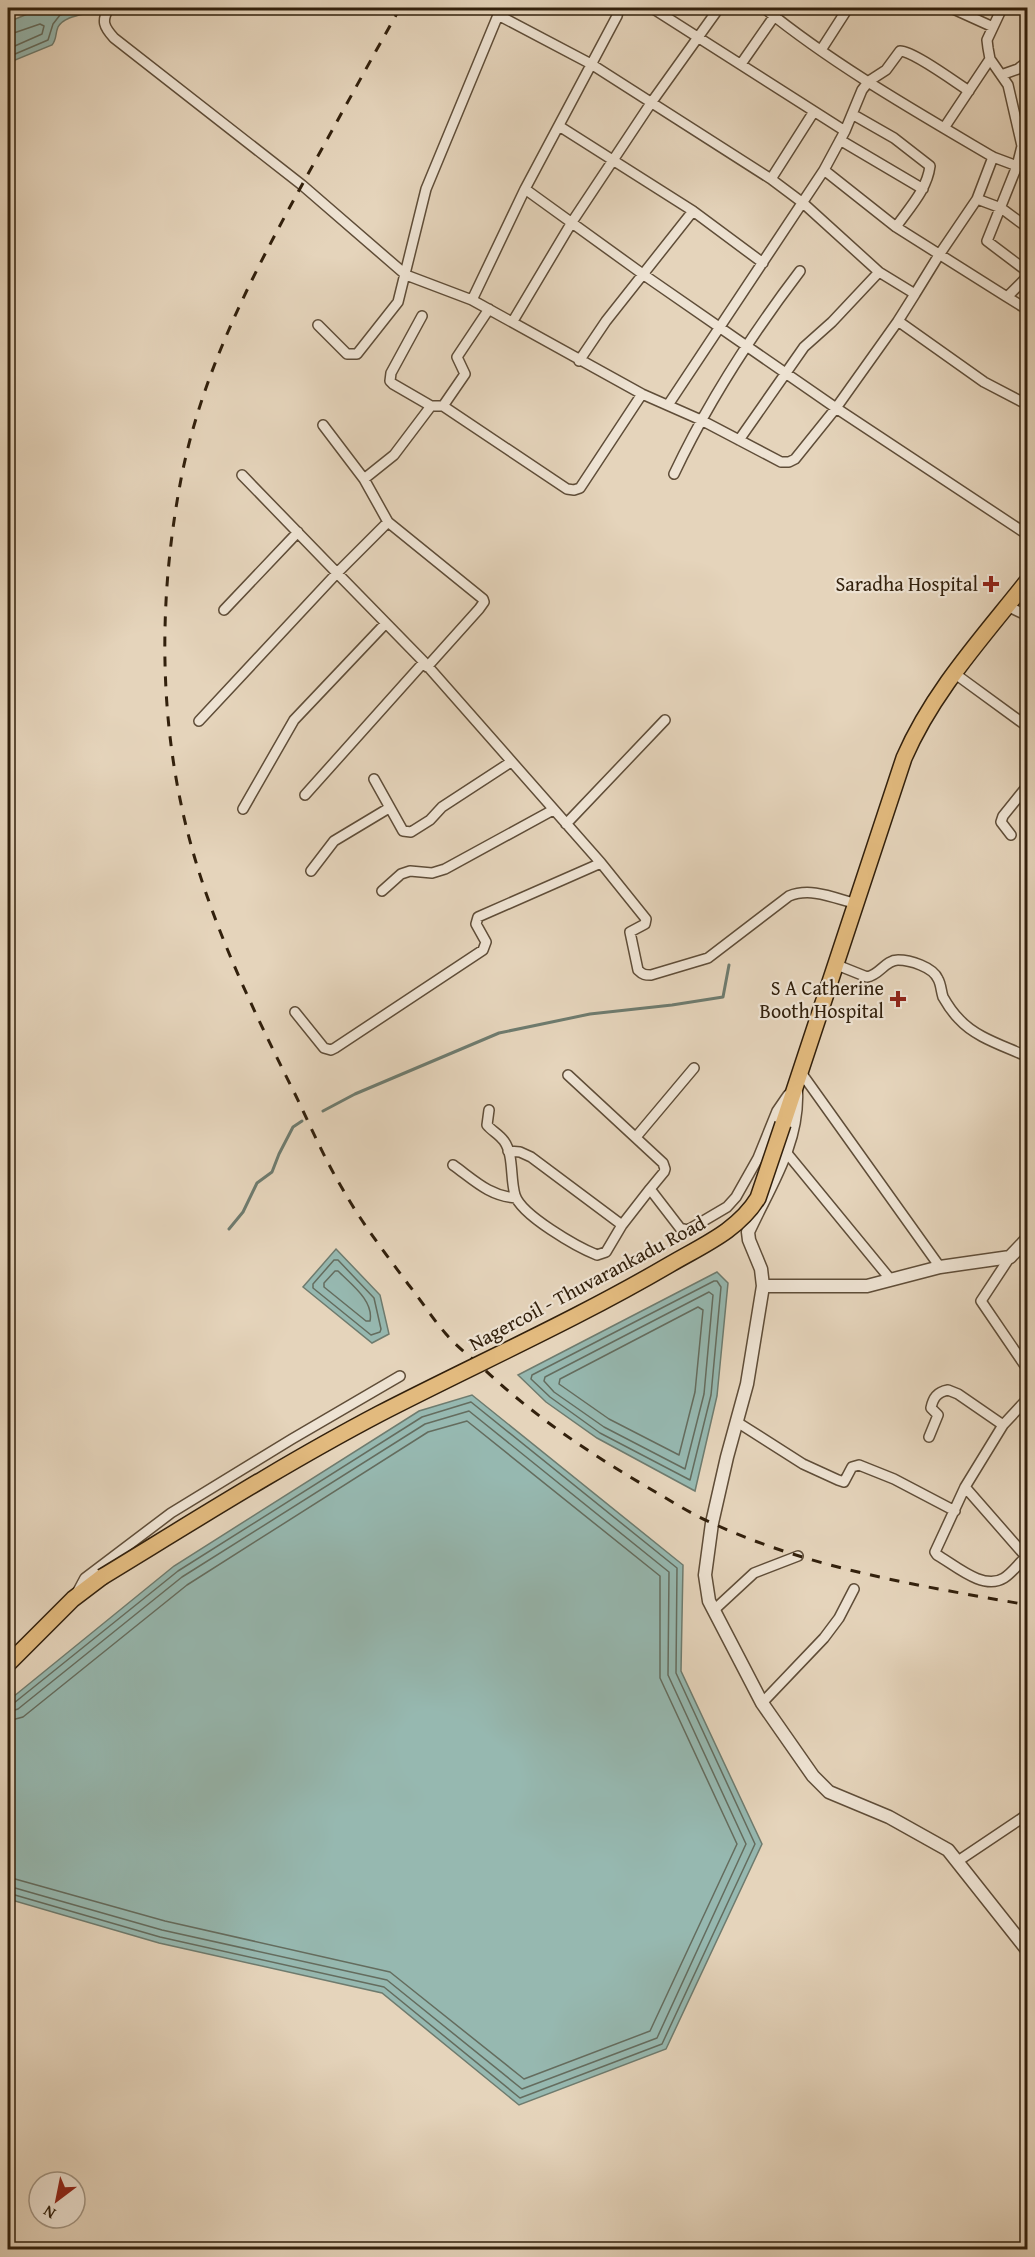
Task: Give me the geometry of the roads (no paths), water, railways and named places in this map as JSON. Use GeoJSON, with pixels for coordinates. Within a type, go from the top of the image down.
{"type":"FeatureCollection","features":[{"type":"Feature","properties":{"kind":"main road","name":"Nagercoil - Thuvarankadu Road"},"geometry":{"type":"LineString","coordinates":[[11,1655],[73,1599],[102,1577],[294,1460],[380,1414],[621,1293],[733,1228],[753,1207],[837,965],[904,758],[918,726],[954,673],[1028,580]]}},
{"type":"Feature","properties":{"kind":"street"},"geometry":{"type":"LineString","coordinates":[[109,8],[103,24],[114,38],[302,185],[406,275],[472,300],[513,321],[579,361],[781,462],[795,459],[836,408],[898,321],[977,199],[993,157]]}},
{"type":"Feature","properties":{"kind":"street"},"geometry":{"type":"LineString","coordinates":[[472,300],[525,189],[617,16],[619,8]]}},
{"type":"Feature","properties":{"kind":"street"},"geometry":{"type":"LineString","coordinates":[[652,8],[741,64],[813,112],[843,136],[924,189]]}},
{"type":"Feature","properties":{"kind":"street"},"geometry":{"type":"LineString","coordinates":[[513,321],[572,222],[651,103],[719,8]]}},
{"type":"Feature","properties":{"kind":"street"},"geometry":{"type":"LineString","coordinates":[[764,8],[777,11],[821,50],[944,128],[993,157],[1017,166]]}},
{"type":"Feature","properties":{"kind":"street"},"geometry":{"type":"LineString","coordinates":[[821,50],[848,8]]}},
{"type":"Feature","properties":{"kind":"street"},"geometry":{"type":"LineString","coordinates":[[951,8],[993,27]]}},
{"type":"Feature","properties":{"kind":"street"},"geometry":{"type":"LineString","coordinates":[[1002,8],[987,40],[990,59],[1008,85],[1025,148],[987,241],[1028,274],[1007,297]]}},
{"type":"Feature","properties":{"kind":"street"},"geometry":{"type":"LineString","coordinates":[[318,325],[347,354],[357,354],[398,302],[426,189],[500,11],[591,64],[771,180],[803,203],[879,272],[915,294]]}},
{"type":"Feature","properties":{"kind":"street"},"geometry":{"type":"LineString","coordinates":[[741,64],[777,11]]}},
{"type":"Feature","properties":{"kind":"street"},"geometry":{"type":"LineString","coordinates":[[668,405],[824,170],[843,136],[859,95],[869,81],[886,70],[902,50],[969,91]]}},
{"type":"Feature","properties":{"kind":"street"},"geometry":{"type":"LineString","coordinates":[[944,128],[990,59]]}},
{"type":"Feature","properties":{"kind":"street"},"geometry":{"type":"LineString","coordinates":[[1001,75],[1018,69],[1028,61]]}},
{"type":"Feature","properties":{"kind":"street"},"geometry":{"type":"LineString","coordinates":[[1018,69],[1028,75]]}},
{"type":"Feature","properties":{"kind":"street"},"geometry":{"type":"LineString","coordinates":[[771,180],[813,112]]}},
{"type":"Feature","properties":{"kind":"street"},"geometry":{"type":"LineString","coordinates":[[852,114],[894,138],[930,166],[924,189],[896,227]]}},
{"type":"Feature","properties":{"kind":"street"},"geometry":{"type":"LineString","coordinates":[[559,126],[693,211],[763,262]]}},
{"type":"Feature","properties":{"kind":"street"},"geometry":{"type":"LineString","coordinates":[[824,170],[896,227],[1028,310]]}},
{"type":"Feature","properties":{"kind":"street"},"geometry":{"type":"LineString","coordinates":[[525,189],[644,275],[836,408],[1028,535]]}},
{"type":"Feature","properties":{"kind":"street"},"geometry":{"type":"LineString","coordinates":[[977,199],[1001,208],[1028,228]]}},
{"type":"Feature","properties":{"kind":"street"},"geometry":{"type":"LineString","coordinates":[[579,361],[606,321],[693,211]]}},
{"type":"Feature","properties":{"kind":"street"},"geometry":{"type":"LineString","coordinates":[[674,474],[701,420],[747,346],[800,271]]}},
{"type":"Feature","properties":{"kind":"street"},"geometry":{"type":"LineString","coordinates":[[739,440],[804,347],[832,322],[879,272]]}},
{"type":"Feature","properties":{"kind":"street"},"geometry":{"type":"LineString","coordinates":[[443,406],[465,374],[457,357],[489,309]]}},
{"type":"Feature","properties":{"kind":"street"},"geometry":{"type":"LineString","coordinates":[[422,316],[391,373],[390,379],[393,384],[431,406],[443,406],[567,489],[580,488],[642,394]]}},
{"type":"Feature","properties":{"kind":"street"},"geometry":{"type":"LineString","coordinates":[[898,321],[984,382],[1028,405]]}},
{"type":"Feature","properties":{"kind":"street"},"geometry":{"type":"LineString","coordinates":[[364,479],[394,455],[431,406]]}},
{"type":"Feature","properties":{"kind":"street"},"geometry":{"type":"LineString","coordinates":[[305,795],[484,602],[482,596],[388,522],[364,479],[323,425]]}},
{"type":"Feature","properties":{"kind":"street"},"geometry":{"type":"LineString","coordinates":[[242,475],[425,665],[601,863],[646,919],[645,924],[630,932],[638,970],[644,975],[697,963],[708,958],[789,896],[798,892],[807,891],[857,904]]}},
{"type":"Feature","properties":{"kind":"street"},"geometry":{"type":"LineString","coordinates":[[200,721],[217,699],[388,522]]}},
{"type":"Feature","properties":{"kind":"street"},"geometry":{"type":"LineString","coordinates":[[224,610],[298,532]]}},
{"type":"Feature","properties":{"kind":"street"},"geometry":{"type":"LineString","coordinates":[[1007,606],[1028,616]]}},
{"type":"Feature","properties":{"kind":"street"},"geometry":{"type":"LineString","coordinates":[[243,809],[294,720],[386,623]]}},
{"type":"Feature","properties":{"kind":"street"},"geometry":{"type":"LineString","coordinates":[[954,673],[1028,727]]}},
{"type":"Feature","properties":{"kind":"street"},"geometry":{"type":"LineString","coordinates":[[566,824],[665,720]]}},
{"type":"Feature","properties":{"kind":"street"},"geometry":{"type":"LineString","coordinates":[[374,779],[403,831],[411,832],[430,820],[442,807],[511,762]]}},
{"type":"Feature","properties":{"kind":"street"},"geometry":{"type":"LineString","coordinates":[[1011,835],[1001,822],[1003,816],[1028,785]]}},
{"type":"Feature","properties":{"kind":"street"},"geometry":{"type":"LineString","coordinates":[[311,871],[334,842],[389,808]]}},
{"type":"Feature","properties":{"kind":"street"},"geometry":{"type":"LineString","coordinates":[[382,891],[401,874],[410,871],[432,873],[445,869],[553,810]]}},
{"type":"Feature","properties":{"kind":"street"},"geometry":{"type":"LineString","coordinates":[[295,1012],[324,1047],[328,1050],[335,1048],[483,951],[486,942],[476,924],[478,916],[601,863]]}},
{"type":"Feature","properties":{"kind":"street"},"geometry":{"type":"LineString","coordinates":[[837,965],[867,977],[880,971],[895,959],[912,962],[932,972],[938,978],[943,996],[959,1020],[979,1035],[1028,1057]]}},
{"type":"Feature","properties":{"kind":"street"},"geometry":{"type":"LineString","coordinates":[[636,1137],[694,1068]]}},
{"type":"Feature","properties":{"kind":"street"},"geometry":{"type":"LineString","coordinates":[[489,1110],[486,1125],[501,1138],[508,1150],[516,1198],[544,1225],[597,1255],[606,1252],[622,1225],[664,1172],[665,1166],[568,1075]]}},
{"type":"Feature","properties":{"kind":"street"},"geometry":{"type":"LineString","coordinates":[[798,1078],[796,1118],[786,1152],[748,1232],[761,1269],[763,1286],[747,1384],[712,1523],[705,1575],[709,1600],[762,1702],[797,1756],[813,1776],[829,1792],[889,1817],[942,1845],[1028,1951]]}},
{"type":"Feature","properties":{"kind":"street"},"geometry":{"type":"LineString","coordinates":[[650,1190],[684,1230],[696,1226],[727,1207],[744,1186],[777,1112],[798,1078]]}},
{"type":"Feature","properties":{"kind":"street"},"geometry":{"type":"LineString","coordinates":[[798,1078],[940,1267]]}},
{"type":"Feature","properties":{"kind":"street"},"geometry":{"type":"LineString","coordinates":[[508,1150],[531,1157],[622,1225]]}},
{"type":"Feature","properties":{"kind":"street"},"geometry":{"type":"LineString","coordinates":[[786,1152],[891,1280]]}},
{"type":"Feature","properties":{"kind":"street"},"geometry":{"type":"LineString","coordinates":[[453,1165],[492,1193],[502,1197],[516,1198]]}},
{"type":"Feature","properties":{"kind":"street"},"geometry":{"type":"LineString","coordinates":[[1027,1241],[1010,1257],[981,1301],[1028,1370]]}},
{"type":"Feature","properties":{"kind":"street"},"geometry":{"type":"LineString","coordinates":[[763,1286],[867,1286],[940,1267],[1010,1257]]}},
{"type":"Feature","properties":{"kind":"street"},"geometry":{"type":"LineString","coordinates":[[73,1599],[85,1578],[171,1514],[292,1438],[400,1376]]}},
{"type":"Feature","properties":{"kind":"street"},"geometry":{"type":"LineString","coordinates":[[929,1437],[938,1419],[938,1415],[931,1408],[933,1401],[937,1394],[948,1390],[958,1394],[1003,1425]]}},
{"type":"Feature","properties":{"kind":"street"},"geometry":{"type":"LineString","coordinates":[[965,1487],[1027,1558],[1005,1578],[976,1579],[937,1555],[936,1548],[965,1487],[1003,1425],[1028,1398]]}},
{"type":"Feature","properties":{"kind":"street"},"geometry":{"type":"LineString","coordinates":[[737,1422],[803,1464],[838,1480],[844,1482],[852,1467],[859,1465],[894,1479],[955,1511]]}},
{"type":"Feature","properties":{"kind":"street"},"geometry":{"type":"LineString","coordinates":[[714,1610],[754,1573],[798,1556]]}},
{"type":"Feature","properties":{"kind":"street"},"geometry":{"type":"LineString","coordinates":[[762,1702],[824,1638],[839,1618],[854,1589]]}},
{"type":"Feature","properties":{"kind":"street"},"geometry":{"type":"LineString","coordinates":[[958,1862],[1028,1814]]}},
{"type":"Feature","properties":{"kind":"water"},"geometry":{"type":"Polygon","coordinates":[[[42,8],[96,8],[93,12],[64,20],[58,27],[52,45],[8,63],[8,22],[42,8]]]}},
{"type":"Feature","properties":{"kind":"water"},"geometry":{"type":"Polygon","coordinates":[[[336,1249],[380,1295],[389,1334],[372,1343],[303,1287],[336,1249]]]}},
{"type":"Feature","properties":{"kind":"water"},"geometry":{"type":"Polygon","coordinates":[[[717,1272],[728,1283],[717,1396],[695,1491],[597,1438],[546,1402],[518,1375],[717,1272]]]}},
{"type":"Feature","properties":{"kind":"water"},"geometry":{"type":"Polygon","coordinates":[[[472,1395],[683,1565],[681,1671],[762,1844],[666,2049],[519,2105],[382,1993],[159,1943],[8,1899],[8,1701],[174,1566],[419,1411],[472,1395]]]}},
{"type":"Feature","properties":{"kind":"waterway"},"geometry":{"type":"LineString","coordinates":[[323,1111],[355,1094],[499,1033],[590,1014],[723,997],[729,965]]}},
{"type":"Feature","properties":{"kind":"waterway"},"geometry":{"type":"LineString","coordinates":[[229,1229],[243,1212],[257,1183],[272,1172],[293,1127],[302,1121]]}},
{"type":"Feature","properties":{"kind":"railway"},"geometry":{"type":"LineString","coordinates":[[400,8],[288,210],[233,320],[204,395],[182,474],[166,596],[165,677],[173,759],[180,799],[189,838],[213,913],[260,1023],[335,1177],[357,1213],[446,1334],[504,1387],[563,1433],[625,1474],[695,1515],[750,1539],[788,1553],[867,1574],[1028,1605]]}},
{"type":"Feature","properties":{"kind":"place","name":"Saradha Hospital"},"geometry":{"type":"Point","coordinates":[991,584]}},
{"type":"Feature","properties":{"kind":"place","name":"S A Catherine Booth Hospital"},"geometry":{"type":"Point","coordinates":[898,999]}}]}
